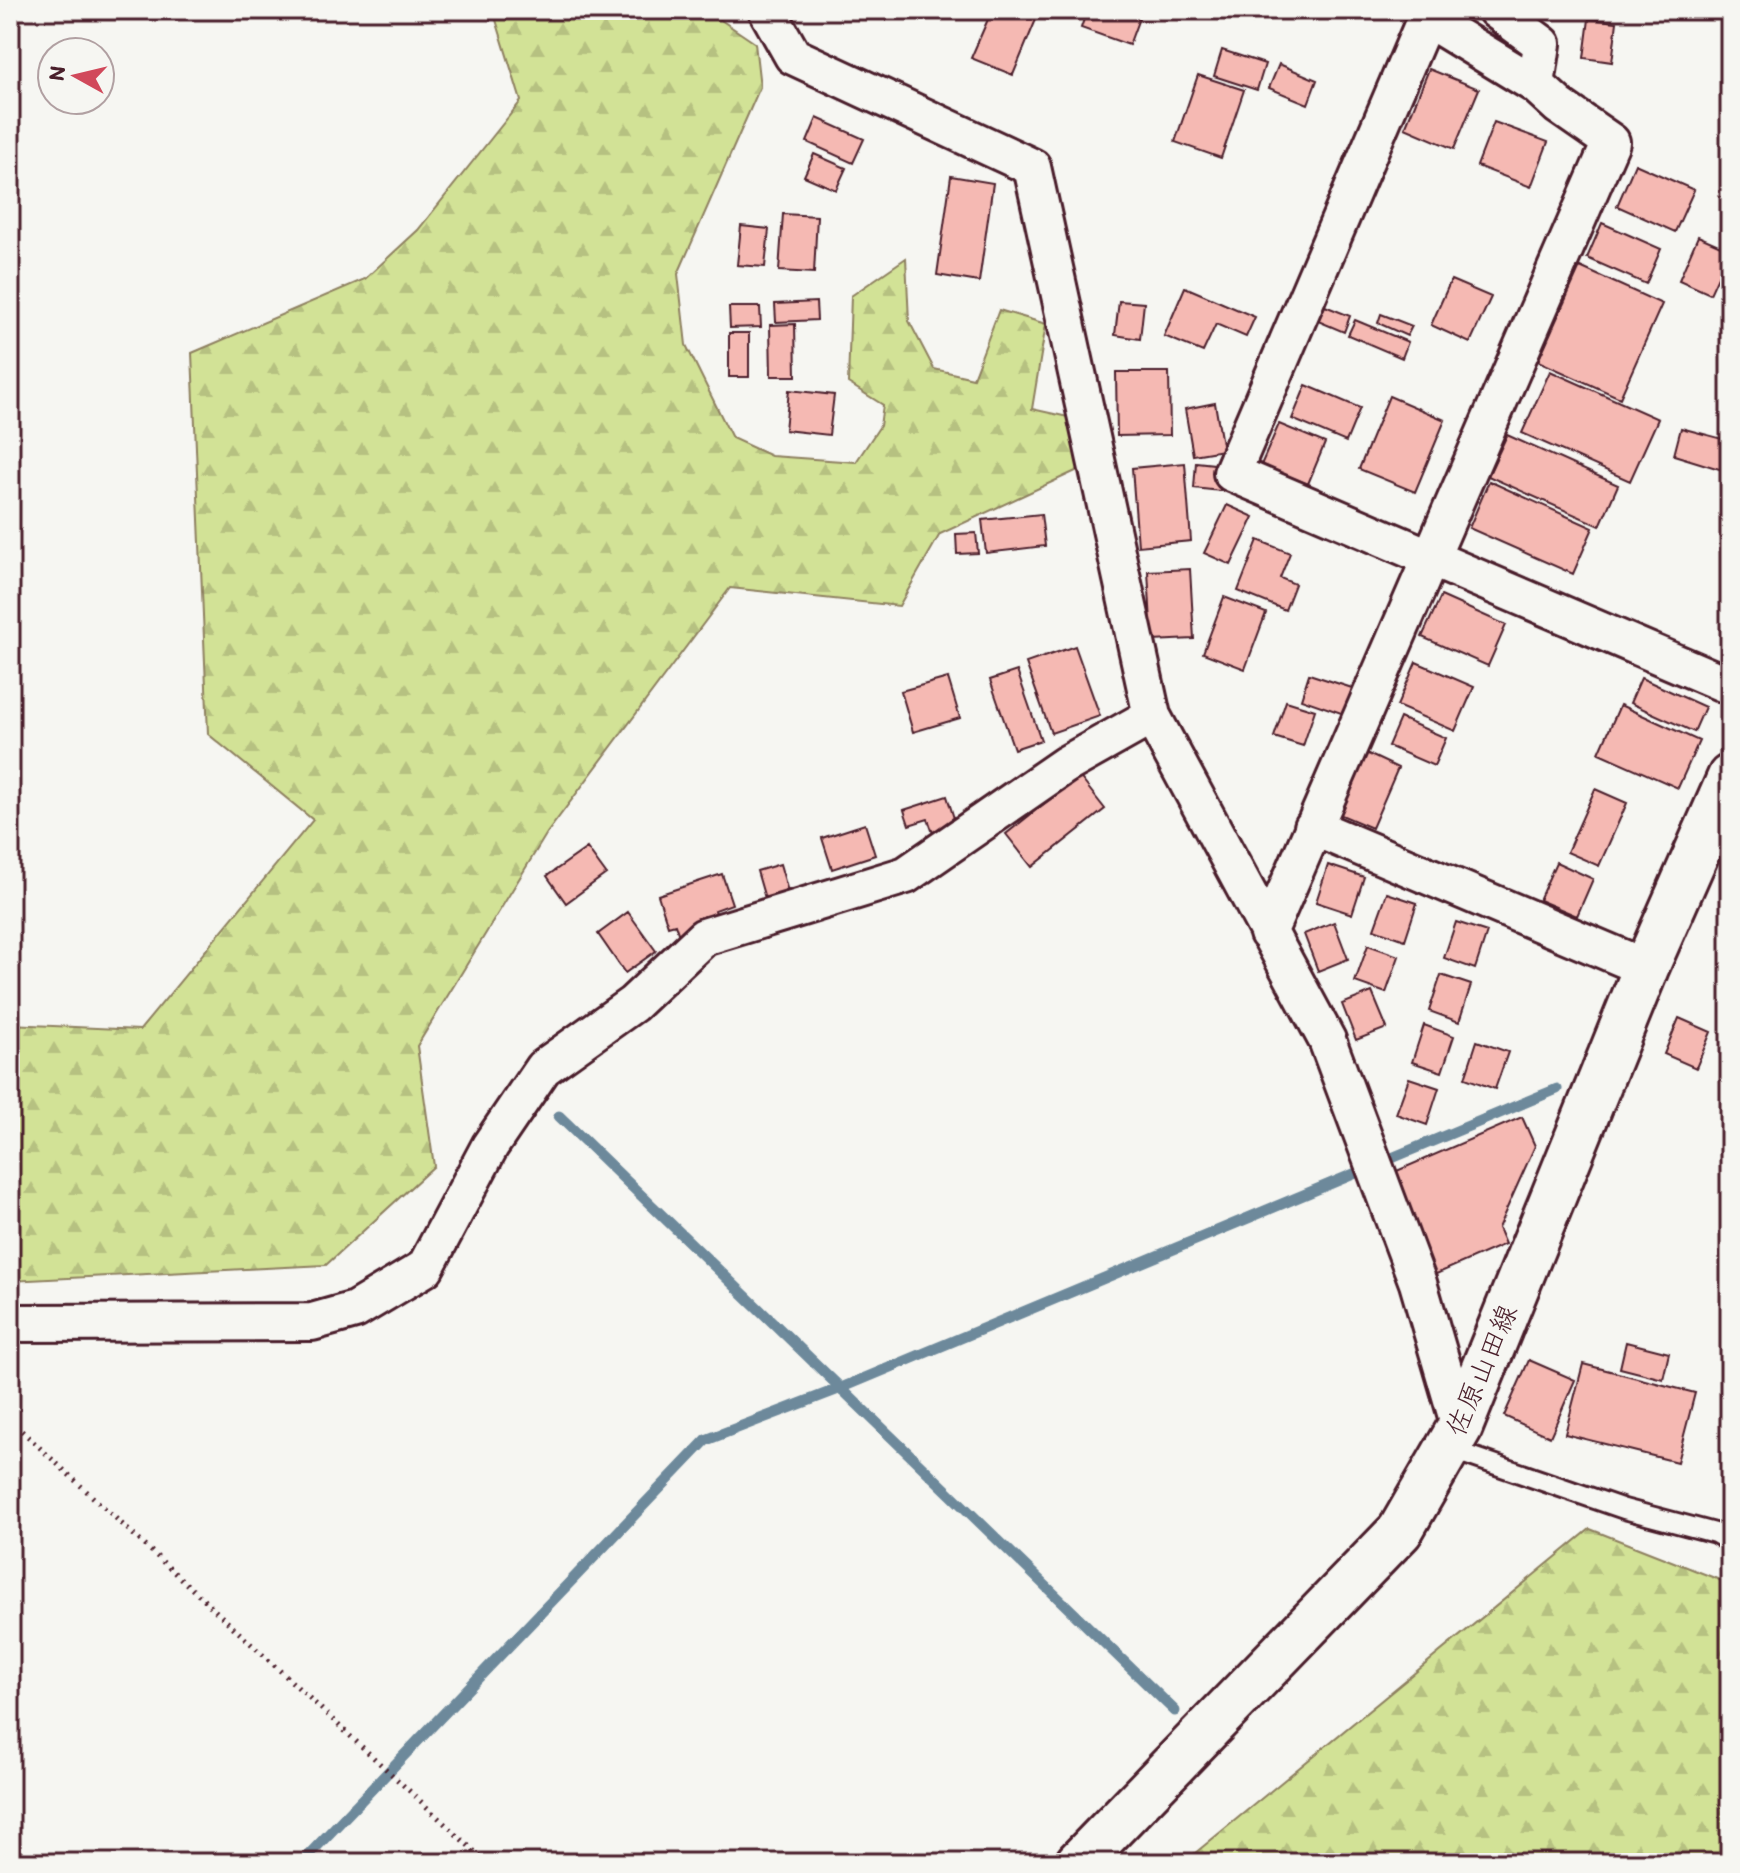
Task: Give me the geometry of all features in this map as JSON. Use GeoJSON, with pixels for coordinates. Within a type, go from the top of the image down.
{"type":"FeatureCollection","features":[{"type":"Feature","properties":{"kind":"main road","name":"佐原山田線"},"geometry":{"type":"LineString","coordinates":[[1078,1863],[1400,1531],[1454,1438],[1646,968],[1730,777]]}},
{"type":"Feature","properties":{"kind":"street"},"geometry":{"type":"LineString","coordinates":[[767,10],[793,56],[1032,167],[1152,716],[1327,1040],[1418,1283],[1454,1438]]}},
{"type":"Feature","properties":{"kind":"street"},"geometry":{"type":"LineString","coordinates":[[1496,10],[1542,44],[1536,85]]}},
{"type":"Feature","properties":{"kind":"street"},"geometry":{"type":"LineString","coordinates":[[1268,933],[1428,559],[1611,142],[1559,106],[1536,85],[1426,18],[1232,473],[1428,559],[1730,686]]}},
{"type":"Feature","properties":{"kind":"street"},"geometry":{"type":"LineString","coordinates":[[10,1323],[312,1322],[355,1310],[425,1268],[490,1146],[543,1068],[633,1004],[704,937],[906,875],[1065,765],[1152,716]]}},
{"type":"Feature","properties":{"kind":"street"},"geometry":{"type":"LineString","coordinates":[[1313,827],[1646,968]]}},
{"type":"Feature","properties":{"kind":"lane"},"geometry":{"type":"LineString","coordinates":[[1454,1438],[1624,1509],[1715,1533],[1730,1542]]}},
{"type":"Feature","properties":{"kind":"path"},"geometry":{"type":"LineString","coordinates":[[10,1420],[487,1863]]}},
{"type":"Feature","properties":{"kind":"green space"},"geometry":{"type":"Polygon","coordinates":[[[493,10],[706,10],[755,43],[760,87],[678,274],[686,345],[732,438],[771,456],[856,462],[880,426],[883,405],[848,383],[851,296],[906,258],[909,321],[934,369],[973,378],[999,310],[1046,324],[1032,409],[1086,421],[1078,470],[940,534],[899,606],[730,588],[547,833],[417,1046],[434,1166],[326,1265],[10,1281],[10,1024],[140,1030],[313,820],[208,734],[192,353],[365,279],[418,230],[521,101],[493,10]]]}},
{"type":"Feature","properties":{"kind":"green space"},"geometry":{"type":"Polygon","coordinates":[[[1590,1529],[1730,1584],[1730,1863],[1183,1863],[1590,1529]]]}},
{"type":"Feature","properties":{"kind":"building"},"geometry":{"type":"Polygon","coordinates":[[[992,10],[1040,10],[1013,75],[971,58],[992,10]]]}},
{"type":"Feature","properties":{"kind":"building"},"geometry":{"type":"Polygon","coordinates":[[[1087,10],[1142,10],[1129,45],[1081,28],[1087,10]]]}},
{"type":"Feature","properties":{"kind":"building"},"geometry":{"type":"Polygon","coordinates":[[[1225,10],[1258,10],[1252,23],[1225,10]]]}},
{"type":"Feature","properties":{"kind":"building"},"geometry":{"type":"Polygon","coordinates":[[[1589,19],[1617,22],[1612,62],[1584,58],[1589,19]]]}},
{"type":"Feature","properties":{"kind":"building"},"geometry":{"type":"Polygon","coordinates":[[[1222,50],[1265,64],[1257,90],[1214,76],[1222,50]]]}},
{"type":"Feature","properties":{"kind":"building"},"geometry":{"type":"Polygon","coordinates":[[[1279,64],[1317,80],[1308,104],[1269,88],[1279,64]]]}},
{"type":"Feature","properties":{"kind":"building"},"geometry":{"type":"Polygon","coordinates":[[[1429,69],[1479,89],[1454,149],[1405,128],[1429,69]]]}},
{"type":"Feature","properties":{"kind":"building"},"geometry":{"type":"Polygon","coordinates":[[[1198,75],[1244,90],[1221,158],[1175,142],[1198,75]]]}},
{"type":"Feature","properties":{"kind":"building"},"geometry":{"type":"Polygon","coordinates":[[[817,118],[864,139],[853,163],[807,142],[817,118]]]}},
{"type":"Feature","properties":{"kind":"building"},"geometry":{"type":"Polygon","coordinates":[[[1494,122],[1548,142],[1531,187],[1477,166],[1494,122]]]}},
{"type":"Feature","properties":{"kind":"building"},"geometry":{"type":"Polygon","coordinates":[[[814,154],[846,168],[836,190],[804,176],[814,154]]]}},
{"type":"Feature","properties":{"kind":"building"},"geometry":{"type":"Polygon","coordinates":[[[1635,164],[1694,190],[1675,232],[1617,206],[1635,164]]]}},
{"type":"Feature","properties":{"kind":"building"},"geometry":{"type":"Polygon","coordinates":[[[951,176],[993,183],[979,282],[937,275],[951,176]]]}},
{"type":"Feature","properties":{"kind":"building"},"geometry":{"type":"Polygon","coordinates":[[[783,214],[817,216],[814,273],[779,271],[783,214]]]}},
{"type":"Feature","properties":{"kind":"building"},"geometry":{"type":"Polygon","coordinates":[[[1602,223],[1661,249],[1646,284],[1587,258],[1602,223]]]}},
{"type":"Feature","properties":{"kind":"building"},"geometry":{"type":"Polygon","coordinates":[[[741,226],[769,229],[765,267],[737,265],[741,226]]]}},
{"type":"Feature","properties":{"kind":"building"},"geometry":{"type":"Polygon","coordinates":[[[1698,236],[1730,250],[1710,294],[1679,280],[1698,236]]]}},
{"type":"Feature","properties":{"kind":"building"},"geometry":{"type":"Polygon","coordinates":[[[1580,267],[1662,304],[1620,398],[1538,361],[1580,267]]]}},
{"type":"Feature","properties":{"kind":"building"},"geometry":{"type":"Polygon","coordinates":[[[1451,280],[1491,297],[1470,343],[1431,325],[1451,280]]]}},
{"type":"Feature","properties":{"kind":"building"},"geometry":{"type":"Polygon","coordinates":[[[1185,287],[1255,317],[1246,337],[1216,324],[1203,352],[1164,336],[1185,287]]]}},
{"type":"Feature","properties":{"kind":"building"},"geometry":{"type":"Polygon","coordinates":[[[1119,301],[1144,303],[1140,339],[1115,335],[1119,301]]]}},
{"type":"Feature","properties":{"kind":"building"},"geometry":{"type":"Polygon","coordinates":[[[816,302],[817,320],[776,322],[775,304],[816,302]]]}},
{"type":"Feature","properties":{"kind":"building"},"geometry":{"type":"Polygon","coordinates":[[[1325,306],[1350,316],[1344,332],[1318,321],[1325,306]]]}},
{"type":"Feature","properties":{"kind":"building"},"geometry":{"type":"Polygon","coordinates":[[[729,307],[760,307],[761,327],[730,328],[729,307]]]}},
{"type":"Feature","properties":{"kind":"building"},"geometry":{"type":"Polygon","coordinates":[[[1381,314],[1412,326],[1407,336],[1378,323],[1381,314]]]}},
{"type":"Feature","properties":{"kind":"building"},"geometry":{"type":"Polygon","coordinates":[[[1355,320],[1408,342],[1402,358],[1348,335],[1355,320]]]}},
{"type":"Feature","properties":{"kind":"building"},"geometry":{"type":"Polygon","coordinates":[[[795,324],[796,376],[771,376],[770,325],[795,324]]]}},
{"type":"Feature","properties":{"kind":"building"},"geometry":{"type":"Polygon","coordinates":[[[729,333],[749,333],[749,377],[729,377],[729,333]]]}},
{"type":"Feature","properties":{"kind":"building"},"geometry":{"type":"Polygon","coordinates":[[[1550,371],[1658,419],[1630,481],[1522,433],[1550,371]]]}},
{"type":"Feature","properties":{"kind":"building"},"geometry":{"type":"Polygon","coordinates":[[[1116,372],[1169,372],[1170,435],[1117,436],[1116,372]]]}},
{"type":"Feature","properties":{"kind":"building"},"geometry":{"type":"Polygon","coordinates":[[[1306,385],[1360,408],[1346,442],[1292,419],[1306,385]]]}},
{"type":"Feature","properties":{"kind":"building"},"geometry":{"type":"Polygon","coordinates":[[[789,390],[834,395],[829,435],[785,430],[789,390]]]}},
{"type":"Feature","properties":{"kind":"building"},"geometry":{"type":"Polygon","coordinates":[[[1389,396],[1445,420],[1415,492],[1359,469],[1389,396]]]}},
{"type":"Feature","properties":{"kind":"building"},"geometry":{"type":"Polygon","coordinates":[[[1215,403],[1223,450],[1193,455],[1185,409],[1215,403]]]}},
{"type":"Feature","properties":{"kind":"building"},"geometry":{"type":"Polygon","coordinates":[[[1279,424],[1325,443],[1308,484],[1261,465],[1279,424]]]}},
{"type":"Feature","properties":{"kind":"building"},"geometry":{"type":"Polygon","coordinates":[[[1681,428],[1730,441],[1729,472],[1674,455],[1681,428]]]}},
{"type":"Feature","properties":{"kind":"building"},"geometry":{"type":"Polygon","coordinates":[[[1507,435],[1618,485],[1600,526],[1488,476],[1507,435]]]}},
{"type":"Feature","properties":{"kind":"building"},"geometry":{"type":"Polygon","coordinates":[[[1196,462],[1223,465],[1220,491],[1194,488],[1196,462]]]}},
{"type":"Feature","properties":{"kind":"building"},"geometry":{"type":"Polygon","coordinates":[[[1185,463],[1191,541],[1138,546],[1132,468],[1185,463]]]}},
{"type":"Feature","properties":{"kind":"building"},"geometry":{"type":"Polygon","coordinates":[[[1489,481],[1593,528],[1573,574],[1469,528],[1489,481]]]}},
{"type":"Feature","properties":{"kind":"building"},"geometry":{"type":"Polygon","coordinates":[[[1227,505],[1254,517],[1231,565],[1204,553],[1227,505]]]}},
{"type":"Feature","properties":{"kind":"building"},"geometry":{"type":"Polygon","coordinates":[[[1041,514],[1045,546],[986,553],[982,520],[1041,514]]]}},
{"type":"Feature","properties":{"kind":"building"},"geometry":{"type":"Polygon","coordinates":[[[976,533],[978,553],[957,554],[956,534],[976,533]]]}},
{"type":"Feature","properties":{"kind":"building"},"geometry":{"type":"Polygon","coordinates":[[[1258,540],[1290,553],[1280,578],[1295,584],[1285,610],[1238,591],[1258,540]]]}},
{"type":"Feature","properties":{"kind":"building"},"geometry":{"type":"Polygon","coordinates":[[[1190,569],[1194,639],[1152,641],[1148,571],[1190,569]]]}},
{"type":"Feature","properties":{"kind":"building"},"geometry":{"type":"Polygon","coordinates":[[[1441,596],[1506,625],[1488,666],[1422,637],[1441,596]]]}},
{"type":"Feature","properties":{"kind":"building"},"geometry":{"type":"Polygon","coordinates":[[[1224,597],[1266,613],[1245,669],[1203,653],[1224,597]]]}},
{"type":"Feature","properties":{"kind":"building"},"geometry":{"type":"Polygon","coordinates":[[[1075,646],[1100,716],[1051,733],[1026,663],[1075,646]]]}},
{"type":"Feature","properties":{"kind":"building"},"geometry":{"type":"Polygon","coordinates":[[[1416,662],[1474,687],[1455,731],[1397,706],[1416,662]]]}},
{"type":"Feature","properties":{"kind":"building"},"geometry":{"type":"Polygon","coordinates":[[[1017,671],[1041,740],[1014,749],[990,680],[1017,671]]]}},
{"type":"Feature","properties":{"kind":"building"},"geometry":{"type":"Polygon","coordinates":[[[1309,674],[1352,688],[1344,714],[1301,699],[1309,674]]]}},
{"type":"Feature","properties":{"kind":"building"},"geometry":{"type":"Polygon","coordinates":[[[948,678],[960,718],[913,732],[901,691],[948,678]]]}},
{"type":"Feature","properties":{"kind":"building"},"geometry":{"type":"Polygon","coordinates":[[[1641,678],[1705,707],[1694,732],[1630,703],[1641,678]]]}},
{"type":"Feature","properties":{"kind":"building"},"geometry":{"type":"Polygon","coordinates":[[[1286,701],[1315,710],[1303,746],[1274,737],[1286,701]]]}},
{"type":"Feature","properties":{"kind":"building"},"geometry":{"type":"Polygon","coordinates":[[[1620,705],[1699,741],[1678,788],[1599,753],[1620,705]]]}},
{"type":"Feature","properties":{"kind":"building"},"geometry":{"type":"Polygon","coordinates":[[[1400,718],[1446,738],[1434,766],[1388,746],[1400,718]]]}},
{"type":"Feature","properties":{"kind":"building"},"geometry":{"type":"Polygon","coordinates":[[[1366,753],[1398,768],[1372,828],[1339,814],[1366,753]]]}},
{"type":"Feature","properties":{"kind":"building"},"geometry":{"type":"Polygon","coordinates":[[[1079,776],[1105,809],[1032,867],[1006,834],[1079,776]]]}},
{"type":"Feature","properties":{"kind":"building"},"geometry":{"type":"Polygon","coordinates":[[[1595,789],[1627,803],[1599,866],[1567,852],[1595,789]]]}},
{"type":"Feature","properties":{"kind":"building"},"geometry":{"type":"Polygon","coordinates":[[[947,796],[957,828],[934,836],[928,819],[909,825],[904,810],[947,796]]]}},
{"type":"Feature","properties":{"kind":"building"},"geometry":{"type":"Polygon","coordinates":[[[865,824],[875,855],[832,869],[822,838],[865,824]]]}},
{"type":"Feature","properties":{"kind":"building"},"geometry":{"type":"Polygon","coordinates":[[[587,848],[606,874],[566,903],[547,876],[587,848]]]}},
{"type":"Feature","properties":{"kind":"building"},"geometry":{"type":"Polygon","coordinates":[[[1556,862],[1593,879],[1577,916],[1539,900],[1556,862]]]}},
{"type":"Feature","properties":{"kind":"building"},"geometry":{"type":"Polygon","coordinates":[[[780,864],[789,895],[766,902],[757,871],[780,864]]]}},
{"type":"Feature","properties":{"kind":"building"},"geometry":{"type":"Polygon","coordinates":[[[1328,865],[1364,877],[1352,914],[1316,902],[1328,865]]]}},
{"type":"Feature","properties":{"kind":"building"},"geometry":{"type":"Polygon","coordinates":[[[722,874],[732,904],[715,910],[719,923],[679,936],[675,924],[668,926],[658,895],[722,874]]]}},
{"type":"Feature","properties":{"kind":"building"},"geometry":{"type":"Polygon","coordinates":[[[1387,893],[1417,903],[1405,940],[1374,929],[1387,893]]]}},
{"type":"Feature","properties":{"kind":"building"},"geometry":{"type":"Polygon","coordinates":[[[628,912],[656,951],[625,973],[598,934],[628,912]]]}},
{"type":"Feature","properties":{"kind":"building"},"geometry":{"type":"Polygon","coordinates":[[[1334,922],[1348,959],[1318,971],[1304,934],[1334,922]]]}},
{"type":"Feature","properties":{"kind":"building"},"geometry":{"type":"Polygon","coordinates":[[[1456,922],[1487,932],[1475,969],[1444,958],[1456,922]]]}},
{"type":"Feature","properties":{"kind":"building"},"geometry":{"type":"Polygon","coordinates":[[[1368,945],[1399,956],[1386,993],[1355,982],[1368,945]]]}},
{"type":"Feature","properties":{"kind":"building"},"geometry":{"type":"Polygon","coordinates":[[[1441,975],[1471,985],[1459,1022],[1429,1011],[1441,975]]]}},
{"type":"Feature","properties":{"kind":"building"},"geometry":{"type":"Polygon","coordinates":[[[1372,992],[1387,1028],[1356,1040],[1342,1004],[1372,992]]]}},
{"type":"Feature","properties":{"kind":"building"},"geometry":{"type":"Polygon","coordinates":[[[1679,1018],[1711,1032],[1696,1068],[1664,1054],[1679,1018]]]}},
{"type":"Feature","properties":{"kind":"building"},"geometry":{"type":"Polygon","coordinates":[[[1424,1025],[1454,1036],[1442,1072],[1412,1062],[1424,1025]]]}},
{"type":"Feature","properties":{"kind":"building"},"geometry":{"type":"Polygon","coordinates":[[[1477,1041],[1508,1052],[1495,1089],[1465,1078],[1477,1041]]]}},
{"type":"Feature","properties":{"kind":"building"},"geometry":{"type":"Polygon","coordinates":[[[1409,1078],[1439,1088],[1427,1125],[1396,1114],[1409,1078]]]}},
{"type":"Feature","properties":{"kind":"building"},"geometry":{"type":"Polygon","coordinates":[[[1522,1117],[1535,1146],[1498,1228],[1505,1244],[1434,1275],[1392,1173],[1522,1117]]]}},
{"type":"Feature","properties":{"kind":"building"},"geometry":{"type":"Polygon","coordinates":[[[1626,1342],[1669,1353],[1663,1379],[1620,1368],[1626,1342]]]}},
{"type":"Feature","properties":{"kind":"building"},"geometry":{"type":"Polygon","coordinates":[[[1529,1360],[1575,1380],[1550,1437],[1504,1416],[1529,1360]]]}},
{"type":"Feature","properties":{"kind":"building"},"geometry":{"type":"Polygon","coordinates":[[[1583,1364],[1695,1393],[1677,1462],[1565,1434],[1583,1364]]]}},
{"type":"Feature","properties":{"kind":"waterway"},"geometry":{"type":"LineString","coordinates":[[301,1863],[706,1440],[841,1388],[1557,1089]]}},
{"type":"Feature","properties":{"kind":"waterway"},"geometry":{"type":"LineString","coordinates":[[559,1116],[1175,1711]]}}]}
